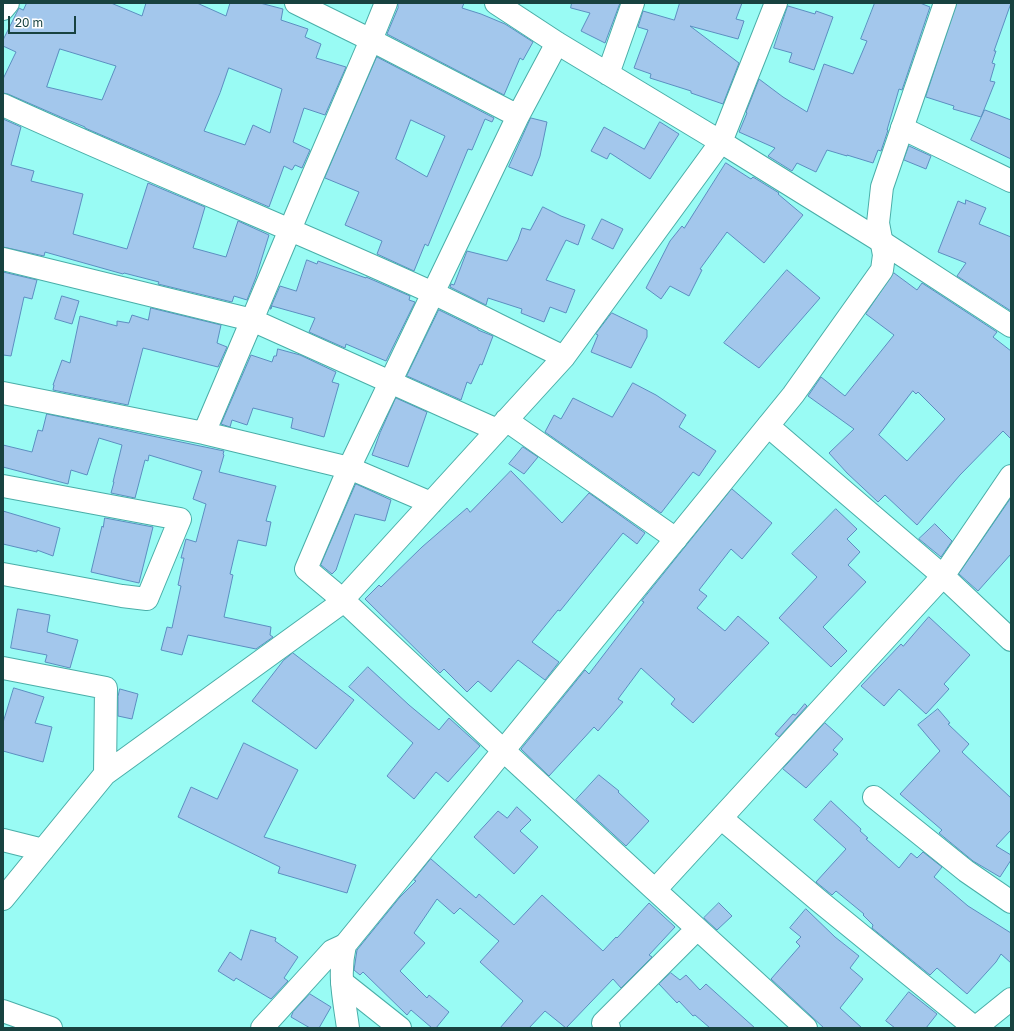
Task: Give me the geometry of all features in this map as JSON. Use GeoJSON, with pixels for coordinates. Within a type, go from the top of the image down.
{"type":"FeatureCollection","features":[{"type":"Feature","properties":{"kind":"street"},"geometry":{"type":"LineString","coordinates":[[3,9],[8,3]]}},
{"type":"Feature","properties":{"kind":"street"},"geometry":{"type":"LineString","coordinates":[[296,3],[518,116]]}},
{"type":"Feature","properties":{"kind":"street"},"geometry":{"type":"LineString","coordinates":[[204,433],[386,3]]}},
{"type":"Feature","properties":{"kind":"street"},"geometry":{"type":"LineString","coordinates":[[496,3],[557,43],[721,142],[882,242],[1011,326]]}},
{"type":"Feature","properties":{"kind":"street"},"geometry":{"type":"LineString","coordinates":[[608,74],[633,3]]}},
{"type":"Feature","properties":{"kind":"street"},"geometry":{"type":"LineString","coordinates":[[3,899],[105,774],[337,606],[564,357],[721,142],[776,3]]}},
{"type":"Feature","properties":{"kind":"street"},"geometry":{"type":"LineString","coordinates":[[262,1028],[332,951],[345,945],[504,751],[793,395],[882,270],[884,255],[878,224],[882,187],[945,3]]}},
{"type":"Feature","properties":{"kind":"street"},"geometry":{"type":"LineString","coordinates":[[557,43],[518,116],[349,468],[306,569],[343,600],[504,751],[806,1028]]}},
{"type":"Feature","properties":{"kind":"street"},"geometry":{"type":"LineString","coordinates":[[3,105],[433,294],[564,357]]}},
{"type":"Feature","properties":{"kind":"street"},"geometry":{"type":"LineString","coordinates":[[902,128],[1011,181]]}},
{"type":"Feature","properties":{"kind":"street"},"geometry":{"type":"LineString","coordinates":[[3,259],[252,320],[391,382],[502,425],[676,539]]}},
{"type":"Feature","properties":{"kind":"street"},"geometry":{"type":"LineString","coordinates":[[3,394],[204,433],[349,468],[431,503]]}},
{"type":"Feature","properties":{"kind":"street"},"geometry":{"type":"LineString","coordinates":[[768,426],[943,576],[1011,640]]}},
{"type":"Feature","properties":{"kind":"street"},"geometry":{"type":"LineString","coordinates":[[655,890],[943,576],[1011,476]]}},
{"type":"Feature","properties":{"kind":"street"},"geometry":{"type":"LineString","coordinates":[[3,486],[180,519],[147,599],[122,596],[3,574]]}},
{"type":"Feature","properties":{"kind":"street"},"geometry":{"type":"LineString","coordinates":[[3,668],[106,688],[105,774]]}},
{"type":"Feature","properties":{"kind":"street"},"geometry":{"type":"LineString","coordinates":[[874,797],[966,871],[1011,902]]}},
{"type":"Feature","properties":{"kind":"street"},"geometry":{"type":"LineString","coordinates":[[721,818],[818,900],[975,1028],[1011,999]]}},
{"type":"Feature","properties":{"kind":"street"},"geometry":{"type":"LineString","coordinates":[[3,840],[43,850]]}},
{"type":"Feature","properties":{"kind":"street"},"geometry":{"type":"LineString","coordinates":[[609,1028],[603,1023],[697,929]]}},
{"type":"Feature","properties":{"kind":"street"},"geometry":{"type":"LineString","coordinates":[[345,945],[341,962],[348,1028]]}},
{"type":"Feature","properties":{"kind":"street"},"geometry":{"type":"LineString","coordinates":[[342,982],[400,1028]]}},
{"type":"Feature","properties":{"kind":"street"},"geometry":{"type":"LineString","coordinates":[[3,1011],[51,1028]]}},
{"type":"Feature","properties":{"kind":"building"},"geometry":{"type":"Polygon","coordinates":[[[27,3],[111,3],[142,16],[146,3],[197,3],[226,16],[230,3],[260,3],[283,9],[281,20],[308,29],[305,37],[321,44],[316,58],[346,67],[325,115],[304,108],[293,142],[310,150],[302,168],[295,165],[292,170],[284,166],[269,207],[3,93],[3,79],[16,52],[3,46],[3,40],[19,8],[23,10],[27,3]],[[60,49],[47,87],[102,100],[116,66],[60,49]],[[229,68],[204,131],[245,145],[253,125],[270,133],[282,89],[229,68]]]}},
{"type":"Feature","properties":{"kind":"building"},"geometry":{"type":"Polygon","coordinates":[[[398,3],[464,3],[462,8],[505,24],[533,42],[523,60],[520,58],[504,95],[387,34],[398,8],[398,3]]]}},
{"type":"Feature","properties":{"kind":"building"},"geometry":{"type":"Polygon","coordinates":[[[572,3],[620,3],[605,43],[581,31],[590,13],[571,8],[572,3]]]}},
{"type":"Feature","properties":{"kind":"building"},"geometry":{"type":"Polygon","coordinates":[[[680,3],[742,3],[736,19],[744,21],[738,39],[690,26],[739,63],[723,104],[691,93],[691,91],[650,78],[651,74],[634,68],[648,30],[638,27],[643,11],[674,20],[680,3]]]}},
{"type":"Feature","properties":{"kind":"building"},"geometry":{"type":"Polygon","coordinates":[[[875,3],[920,3],[930,7],[902,90],[899,89],[881,151],[878,150],[873,163],[827,150],[816,172],[797,163],[792,171],[768,156],[775,148],[739,132],[759,79],[783,97],[807,112],[824,64],[853,74],[867,41],[861,39],[875,3]]]}},
{"type":"Feature","properties":{"kind":"building"},"geometry":{"type":"Polygon","coordinates":[[[957,3],[1011,3],[994,51],[996,51],[992,63],[995,64],[990,81],[995,82],[981,117],[953,109],[954,106],[926,97],[957,3]]]}},
{"type":"Feature","properties":{"kind":"building"},"geometry":{"type":"Polygon","coordinates":[[[788,6],[815,14],[816,11],[833,17],[814,70],[789,62],[792,53],[774,48],[788,6]]]}},
{"type":"Feature","properties":{"kind":"building"},"geometry":{"type":"Polygon","coordinates":[[[377,57],[494,118],[492,122],[485,119],[472,150],[468,149],[428,246],[425,244],[414,271],[377,254],[382,241],[345,225],[359,192],[325,178],[377,57]],[[411,120],[396,159],[427,177],[445,136],[411,120]]]}},
{"type":"Feature","properties":{"kind":"building"},"geometry":{"type":"Polygon","coordinates":[[[985,110],[1011,120],[1011,159],[971,140],[985,110]]]}},
{"type":"Feature","properties":{"kind":"building"},"geometry":{"type":"Polygon","coordinates":[[[531,118],[547,122],[540,156],[532,176],[509,167],[531,118]]]}},
{"type":"Feature","properties":{"kind":"building"},"geometry":{"type":"Polygon","coordinates":[[[3,119],[21,127],[11,165],[34,171],[31,181],[83,194],[73,234],[127,249],[148,183],[205,207],[193,248],[226,257],[238,221],[269,235],[247,300],[234,296],[232,302],[158,284],[159,282],[123,274],[45,252],[44,256],[3,247],[3,119]]]}},
{"type":"Feature","properties":{"kind":"building"},"geometry":{"type":"Polygon","coordinates":[[[660,122],[679,134],[650,179],[610,153],[607,159],[591,151],[604,127],[644,149],[660,122]]]}},
{"type":"Feature","properties":{"kind":"building"},"geometry":{"type":"Polygon","coordinates":[[[909,146],[931,156],[926,169],[904,160],[909,146]]]}},
{"type":"Feature","properties":{"kind":"building"},"geometry":{"type":"Polygon","coordinates":[[[726,163],[751,179],[753,177],[779,193],[778,194],[803,215],[764,263],[727,232],[700,269],[702,270],[689,296],[670,286],[661,299],[646,288],[670,241],[682,226],[684,228],[726,163]]]}},
{"type":"Feature","properties":{"kind":"building"},"geometry":{"type":"Polygon","coordinates":[[[966,200],[986,208],[979,224],[1011,237],[1011,311],[957,276],[966,263],[938,252],[958,201],[965,204],[966,200]]]}},
{"type":"Feature","properties":{"kind":"building"},"geometry":{"type":"Polygon","coordinates":[[[543,207],[585,225],[578,245],[566,240],[546,280],[575,290],[566,313],[550,307],[544,322],[521,313],[522,309],[488,298],[486,305],[450,287],[451,284],[454,285],[467,251],[507,261],[518,240],[522,228],[530,230],[543,207]]]}},
{"type":"Feature","properties":{"kind":"building"},"geometry":{"type":"Polygon","coordinates":[[[602,219],[623,229],[613,249],[592,239],[602,219]]]}},
{"type":"Feature","properties":{"kind":"building"},"geometry":{"type":"Polygon","coordinates":[[[307,260],[317,264],[318,261],[366,277],[410,296],[409,300],[415,302],[386,361],[346,344],[345,348],[309,332],[315,318],[272,306],[270,309],[280,286],[296,291],[307,260]]]}},
{"type":"Feature","properties":{"kind":"building"},"geometry":{"type":"Polygon","coordinates":[[[787,270],[820,298],[759,368],[724,343],[787,270]]]}},
{"type":"Feature","properties":{"kind":"building"},"geometry":{"type":"Polygon","coordinates":[[[3,272],[37,280],[32,299],[24,297],[11,356],[3,355],[3,272]]]}},
{"type":"Feature","properties":{"kind":"building"},"geometry":{"type":"Polygon","coordinates":[[[894,273],[917,290],[922,283],[997,332],[993,337],[1011,351],[1011,439],[1003,431],[960,475],[917,525],[885,495],[878,502],[847,473],[829,453],[854,429],[808,396],[821,377],[845,396],[894,335],[866,314],[894,273]],[[913,391],[879,435],[907,461],[945,419],[918,392],[916,394],[913,391]]]}},
{"type":"Feature","properties":{"kind":"building"},"geometry":{"type":"Polygon","coordinates":[[[62,296],[79,301],[72,324],[55,319],[62,296]]]}},
{"type":"Feature","properties":{"kind":"building"},"geometry":{"type":"Polygon","coordinates":[[[151,308],[221,325],[217,343],[227,347],[218,367],[143,348],[128,405],[53,390],[53,385],[62,360],[70,363],[80,316],[117,326],[117,321],[129,323],[132,315],[148,320],[151,308]]]}},
{"type":"Feature","properties":{"kind":"building"},"geometry":{"type":"Polygon","coordinates":[[[439,310],[493,336],[482,365],[480,364],[471,384],[467,382],[461,400],[407,376],[439,310]]]}},
{"type":"Feature","properties":{"kind":"building"},"geometry":{"type":"Polygon","coordinates":[[[612,313],[647,330],[647,337],[631,368],[591,352],[598,335],[596,334],[612,313]]]}},
{"type":"Feature","properties":{"kind":"building"},"geometry":{"type":"Polygon","coordinates":[[[278,349],[300,355],[336,372],[332,382],[339,384],[324,437],[291,428],[293,418],[253,408],[247,425],[232,420],[230,427],[221,424],[251,355],[272,362],[278,349]]]}},
{"type":"Feature","properties":{"kind":"building"},"geometry":{"type":"Polygon","coordinates":[[[633,383],[656,395],[686,415],[679,427],[716,451],[699,476],[693,472],[661,513],[545,432],[554,415],[561,419],[573,398],[612,417],[633,383]]]}},
{"type":"Feature","properties":{"kind":"building"},"geometry":{"type":"Polygon","coordinates":[[[396,398],[427,412],[408,467],[372,455],[396,398]]]}},
{"type":"Feature","properties":{"kind":"building"},"geometry":{"type":"Polygon","coordinates":[[[47,414],[224,451],[219,472],[276,486],[266,521],[271,522],[266,546],[238,540],[230,574],[233,575],[224,617],[271,627],[270,635],[273,637],[256,649],[188,635],[182,655],[161,650],[167,627],[172,628],[181,586],[178,585],[184,558],[181,558],[186,539],[196,542],[206,504],[193,499],[202,471],[149,455],[148,461],[145,460],[135,498],[111,493],[122,445],[99,438],[87,475],[71,470],[68,484],[3,467],[3,445],[32,452],[38,430],[42,431],[47,414]]]}},
{"type":"Feature","properties":{"kind":"building"},"geometry":{"type":"Polygon","coordinates":[[[523,447],[538,457],[524,474],[509,464],[523,447]]]}},
{"type":"Feature","properties":{"kind":"building"},"geometry":{"type":"Polygon","coordinates":[[[511,471],[562,523],[589,493],[645,533],[637,544],[623,533],[560,611],[558,610],[532,642],[559,662],[545,680],[518,660],[491,692],[478,681],[467,692],[444,669],[440,673],[365,599],[379,585],[381,587],[422,547],[467,508],[470,512],[511,471]]]}},
{"type":"Feature","properties":{"kind":"building"},"geometry":{"type":"Polygon","coordinates":[[[356,484],[391,500],[385,521],[355,514],[336,570],[332,574],[321,565],[356,484]]]}},
{"type":"Feature","properties":{"kind":"building"},"geometry":{"type":"Polygon","coordinates":[[[732,489],[772,523],[742,559],[731,549],[699,590],[707,596],[697,608],[725,631],[738,616],[769,643],[693,723],[671,704],[675,699],[641,668],[618,699],[623,702],[598,731],[594,727],[549,776],[521,749],[585,670],[589,674],[644,602],[642,601],[732,489]]]}},
{"type":"Feature","properties":{"kind":"building"},"geometry":{"type":"Polygon","coordinates":[[[1011,498],[1011,554],[978,591],[959,574],[1011,498]]]}},
{"type":"Feature","properties":{"kind":"building"},"geometry":{"type":"Polygon","coordinates":[[[836,509],[857,529],[847,539],[860,552],[848,565],[866,582],[823,627],[847,651],[831,667],[779,618],[817,577],[792,554],[836,509]]]}},
{"type":"Feature","properties":{"kind":"building"},"geometry":{"type":"Polygon","coordinates":[[[3,511],[60,528],[53,556],[37,550],[37,552],[3,544],[3,511]]]}},
{"type":"Feature","properties":{"kind":"building"},"geometry":{"type":"Polygon","coordinates":[[[105,518],[153,527],[139,583],[91,572],[105,518]]]}},
{"type":"Feature","properties":{"kind":"building"},"geometry":{"type":"Polygon","coordinates":[[[935,524],[952,541],[941,557],[919,539],[935,524]]]}},
{"type":"Feature","properties":{"kind":"building"},"geometry":{"type":"Polygon","coordinates":[[[18,609],[50,615],[47,632],[78,640],[70,668],[45,662],[47,655],[11,648],[18,609]]]}},
{"type":"Feature","properties":{"kind":"building"},"geometry":{"type":"Polygon","coordinates":[[[929,617],[970,655],[944,684],[949,689],[926,714],[899,689],[884,706],[861,686],[901,644],[903,646],[929,617]]]}},
{"type":"Feature","properties":{"kind":"building"},"geometry":{"type":"Polygon","coordinates":[[[293,653],[354,700],[316,749],[252,701],[283,661],[293,653]]]}},
{"type":"Feature","properties":{"kind":"building"},"geometry":{"type":"Polygon","coordinates":[[[368,667],[409,705],[439,730],[449,718],[480,746],[448,782],[436,772],[414,799],[387,776],[413,743],[349,687],[368,667]]]}},
{"type":"Feature","properties":{"kind":"building"},"geometry":{"type":"Polygon","coordinates":[[[14,688],[44,697],[35,723],[52,727],[43,762],[3,751],[3,723],[14,688]]]}},
{"type":"Feature","properties":{"kind":"building"},"geometry":{"type":"Polygon","coordinates":[[[120,689],[138,694],[132,719],[118,716],[118,697],[120,689]]]}},
{"type":"Feature","properties":{"kind":"building"},"geometry":{"type":"Polygon","coordinates":[[[805,704],[807,706],[779,737],[775,734],[793,714],[795,715],[805,704]]]}},
{"type":"Feature","properties":{"kind":"building"},"geometry":{"type":"Polygon","coordinates":[[[938,709],[950,723],[948,724],[969,744],[962,752],[1011,798],[1011,830],[996,846],[1011,855],[1011,860],[1000,877],[973,861],[939,833],[942,830],[900,794],[940,751],[918,725],[938,709]]]}},
{"type":"Feature","properties":{"kind":"building"},"geometry":{"type":"Polygon","coordinates":[[[825,723],[843,739],[833,750],[838,754],[806,788],[783,769],[825,723]]]}},
{"type":"Feature","properties":{"kind":"building"},"geometry":{"type":"Polygon","coordinates":[[[244,743],[298,770],[264,837],[356,865],[347,893],[278,873],[280,867],[178,817],[191,787],[217,799],[244,743]]]}},
{"type":"Feature","properties":{"kind":"building"},"geometry":{"type":"Polygon","coordinates":[[[599,775],[619,791],[618,792],[649,821],[626,846],[576,800],[599,775]]]}},
{"type":"Feature","properties":{"kind":"building"},"geometry":{"type":"Polygon","coordinates":[[[831,801],[861,829],[860,831],[868,838],[866,839],[899,868],[911,853],[917,858],[923,852],[942,867],[934,877],[968,906],[1011,933],[1011,963],[1001,954],[996,962],[967,994],[937,968],[930,975],[872,928],[873,925],[863,915],[864,914],[836,891],[832,895],[816,882],[846,849],[814,820],[831,801]]]}},
{"type":"Feature","properties":{"kind":"building"},"geometry":{"type":"Polygon","coordinates":[[[517,807],[531,820],[520,831],[538,847],[514,874],[474,837],[498,811],[507,818],[517,807]]]}},
{"type":"Feature","properties":{"kind":"building"},"geometry":{"type":"Polygon","coordinates":[[[431,859],[476,898],[479,894],[514,925],[542,895],[603,951],[649,903],[675,927],[649,955],[652,957],[621,988],[613,979],[566,1028],[545,1011],[529,1028],[500,1028],[523,1001],[480,962],[499,941],[460,908],[454,914],[437,899],[414,933],[425,943],[400,971],[427,998],[429,995],[449,1012],[436,1028],[432,1028],[411,1010],[407,1015],[363,972],[360,975],[354,970],[357,950],[400,897],[416,881],[414,880],[431,859]]]}},
{"type":"Feature","properties":{"kind":"building"},"geometry":{"type":"Polygon","coordinates":[[[719,903],[732,916],[717,930],[704,918],[719,903]]]}},
{"type":"Feature","properties":{"kind":"building"},"geometry":{"type":"Polygon","coordinates":[[[806,909],[835,937],[859,956],[850,968],[863,979],[840,1008],[862,1028],[824,1028],[771,979],[800,946],[796,942],[801,937],[790,928],[806,909]]]}},
{"type":"Feature","properties":{"kind":"building"},"geometry":{"type":"Polygon","coordinates":[[[251,930],[276,938],[275,941],[298,957],[284,978],[288,981],[271,999],[236,978],[234,981],[218,971],[230,952],[241,960],[251,930]]]}},
{"type":"Feature","properties":{"kind":"building"},"geometry":{"type":"Polygon","coordinates":[[[671,973],[680,980],[686,975],[700,990],[706,984],[755,1028],[710,1028],[695,1015],[693,1016],[679,1001],[677,1003],[659,984],[671,973]]]}},
{"type":"Feature","properties":{"kind":"building"},"geometry":{"type":"Polygon","coordinates":[[[909,992],[937,1014],[926,1028],[895,1028],[886,1021],[909,992]]]}},
{"type":"Feature","properties":{"kind":"building"},"geometry":{"type":"Polygon","coordinates":[[[310,994],[331,1007],[319,1028],[310,1028],[291,1017],[293,1012],[310,994]]]}}]}
